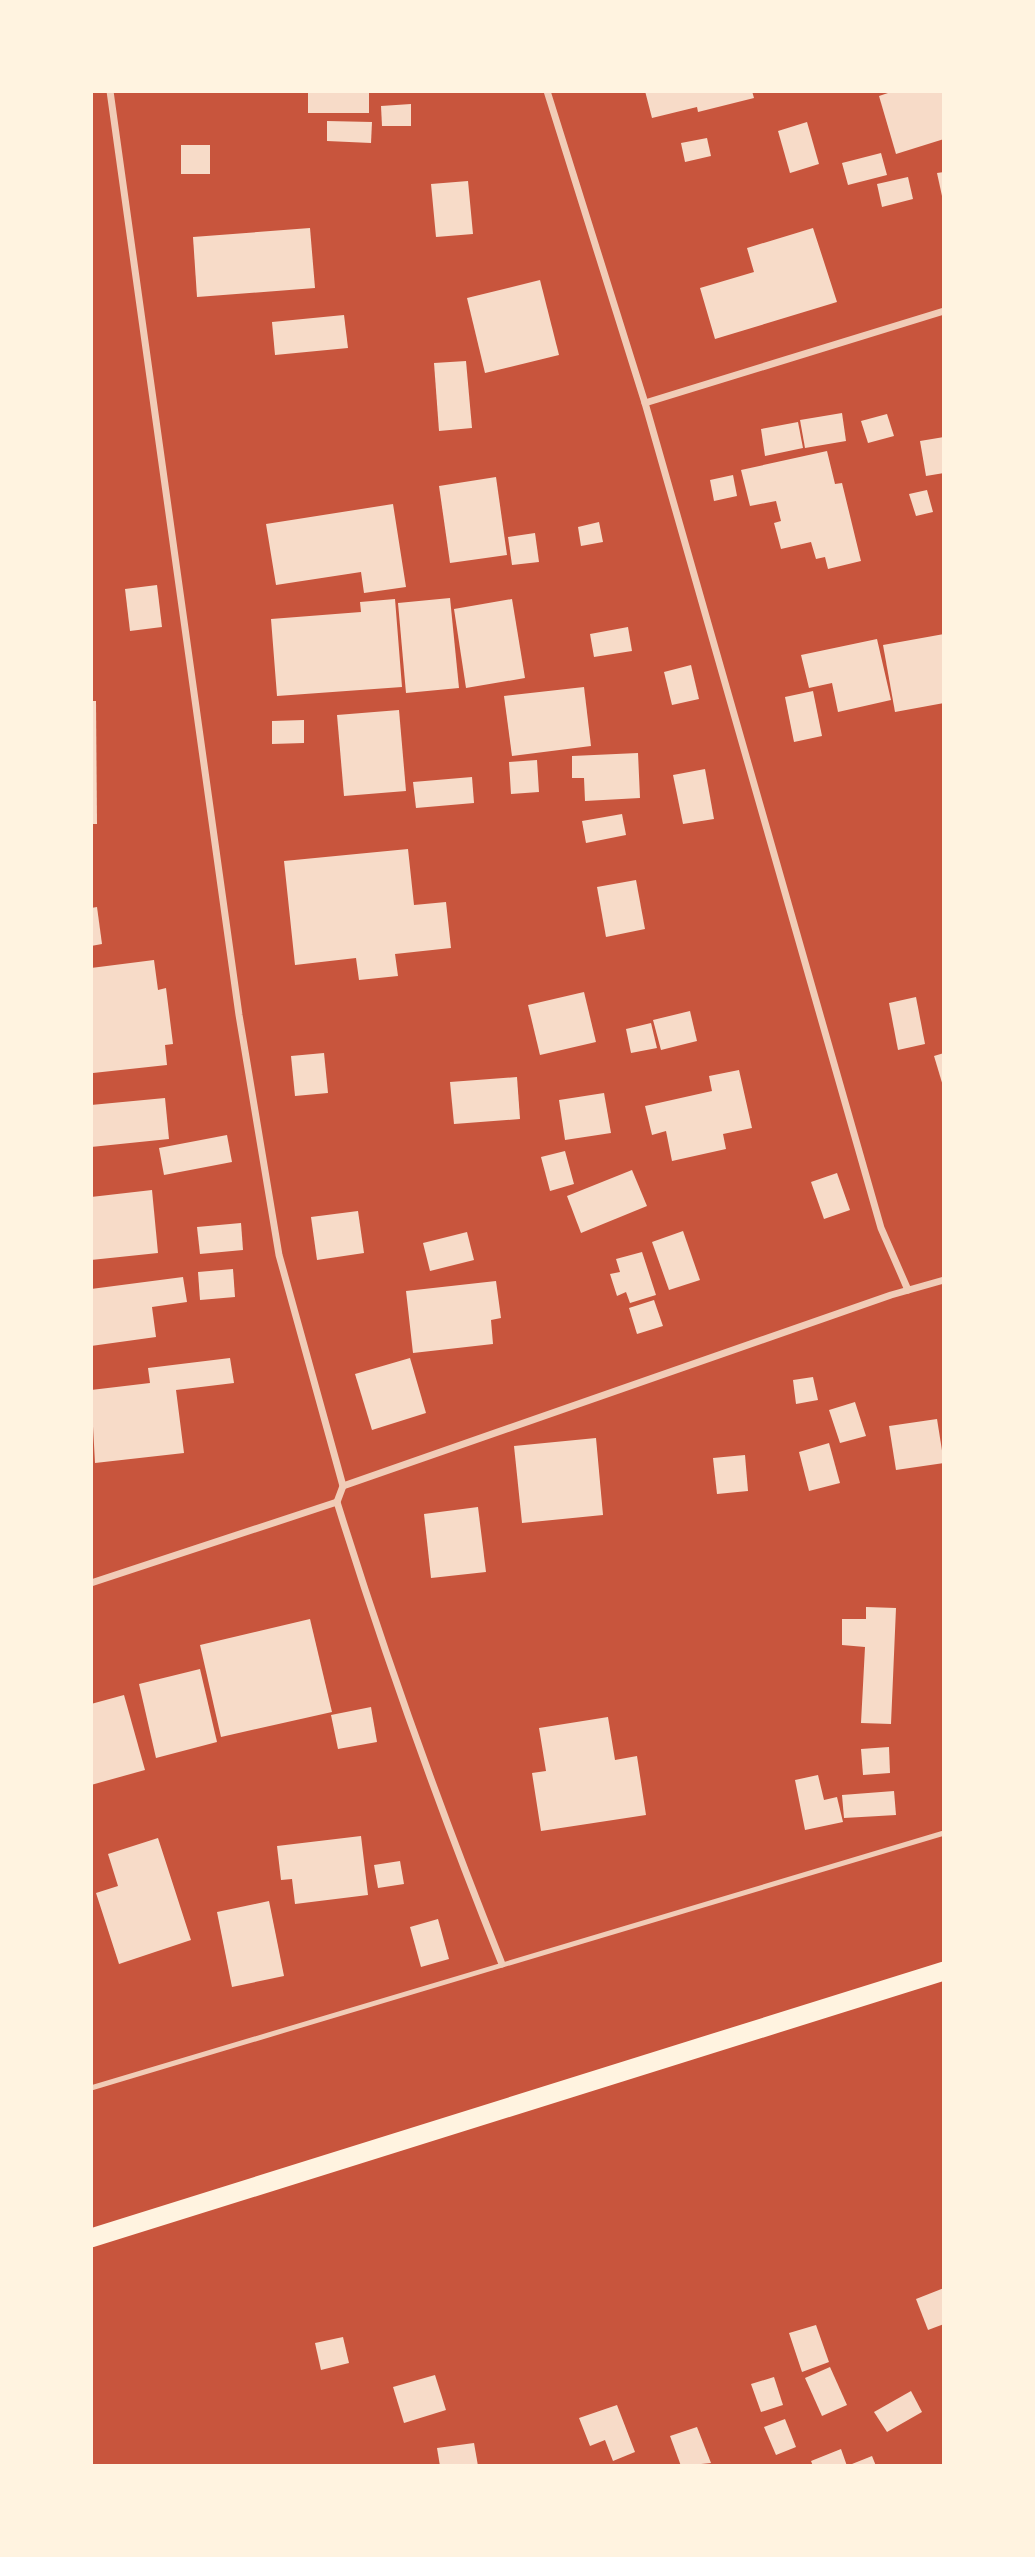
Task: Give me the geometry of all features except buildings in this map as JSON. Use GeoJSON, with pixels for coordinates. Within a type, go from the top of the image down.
{"type":"FeatureCollection","features":[{"type":"Feature","properties":{"kind":"highway"},"geometry":{"type":"LineString","coordinates":[[91,2238],[944,1971]]}},
{"type":"Feature","properties":{"kind":"street"},"geometry":{"type":"LineString","coordinates":[[110,91],[239,1015],[279,1255],[343,1486],[337,1502],[391,1673],[446,1826],[502,1964]]}},
{"type":"Feature","properties":{"kind":"street"},"geometry":{"type":"LineString","coordinates":[[547,91],[645,403],[881,1228],[908,1290]]}},
{"type":"Feature","properties":{"kind":"street"},"geometry":{"type":"LineString","coordinates":[[645,403],[944,311]]}},
{"type":"Feature","properties":{"kind":"street"},"geometry":{"type":"LineString","coordinates":[[343,1486],[908,1290],[944,1280]]}},
{"type":"Feature","properties":{"kind":"street"},"geometry":{"type":"LineString","coordinates":[[91,1583],[337,1502]]}},
{"type":"Feature","properties":{"kind":"lane"},"geometry":{"type":"LineString","coordinates":[[91,2088],[944,1833]]}}]}
